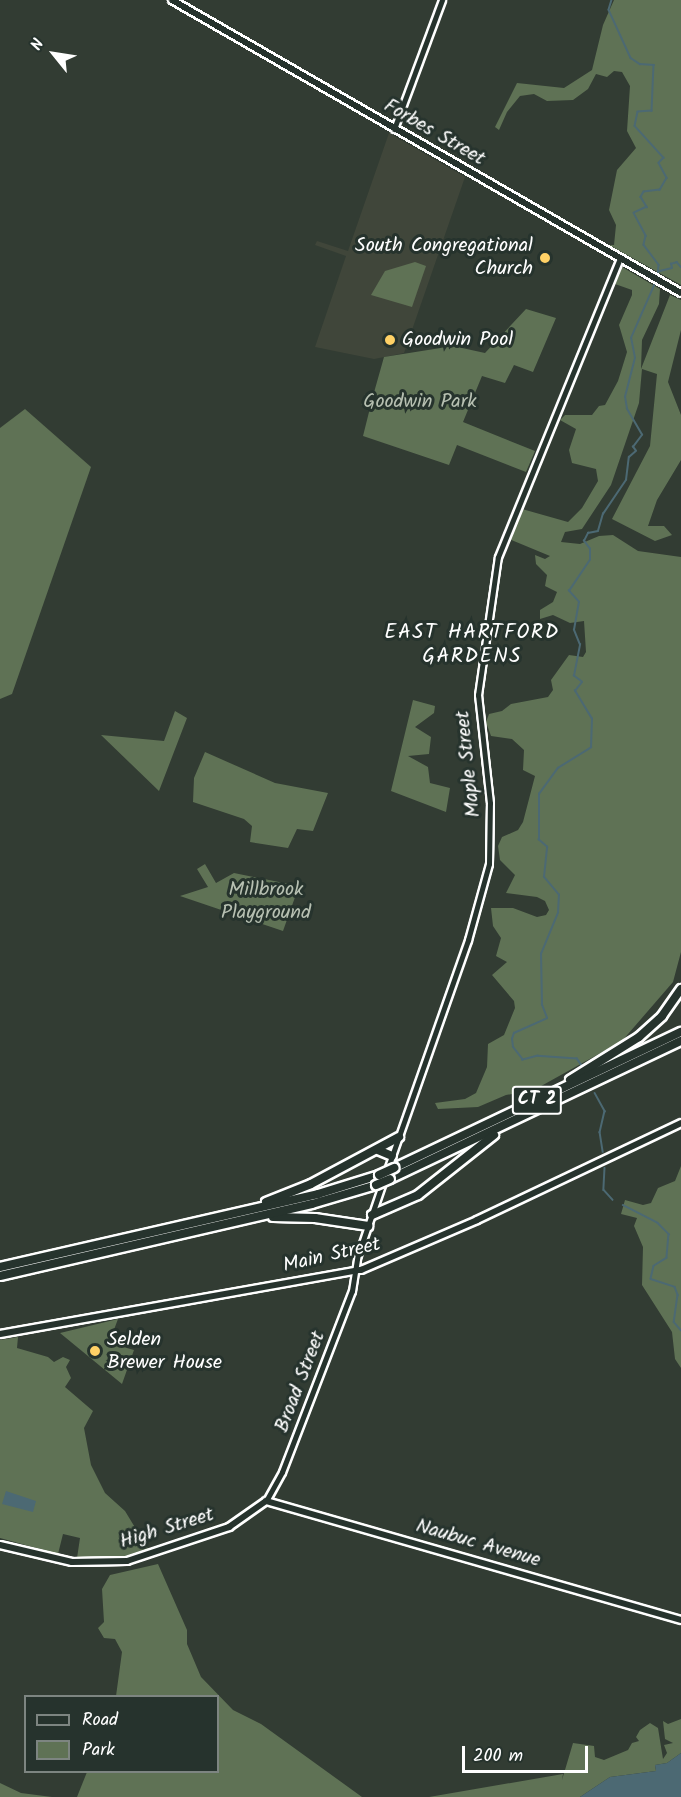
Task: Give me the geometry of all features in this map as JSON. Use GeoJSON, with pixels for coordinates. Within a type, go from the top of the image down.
{"type":"FeatureCollection","features":[{"type":"Feature","properties":{"kind":"highway"},"geometry":{"type":"LineString","coordinates":[[544,1097],[639,1037],[662,1016],[681,989]]}},
{"type":"Feature","properties":{"kind":"highway","name":"CT 2"},"geometry":{"type":"LineString","coordinates":[[0,1267],[335,1190],[379,1175],[681,1032]]}},
{"type":"Feature","properties":{"kind":"highway","name":"CT 2"},"geometry":{"type":"LineString","coordinates":[[0,1276],[257,1217],[376,1185],[681,1041]]}},
{"type":"Feature","properties":{"kind":"highway"},"geometry":{"type":"LineString","coordinates":[[372,1215],[418,1195],[470,1150],[525,1115]]}},
{"type":"Feature","properties":{"kind":"highway"},"geometry":{"type":"LineString","coordinates":[[236,1213],[298,1190],[399,1137]]}},
{"type":"Feature","properties":{"kind":"highway"},"geometry":{"type":"LineString","coordinates":[[378,1150],[392,1156]]}},
{"type":"Feature","properties":{"kind":"highway"},"geometry":{"type":"LineString","coordinates":[[257,1217],[304,1217],[368,1226]]}},
{"type":"Feature","properties":{"kind":"main road","name":"Forbes Street"},"geometry":{"type":"LineString","coordinates":[[172,0],[681,293]]}},
{"type":"Feature","properties":{"kind":"main road","name":"Main Street"},"geometry":{"type":"LineString","coordinates":[[0,1334],[356,1271],[477,1220],[681,1123]]}},
{"type":"Feature","properties":{"kind":"main road","name":"High Street"},"geometry":{"type":"LineString","coordinates":[[0,1545],[72,1562],[122,1562],[154,1554],[233,1525],[266,1501]]}},
{"type":"Feature","properties":{"kind":"main road","name":"Naubuc Avenue"},"geometry":{"type":"LineString","coordinates":[[266,1501],[681,1620]]}},
{"type":"Feature","properties":{"kind":"street"},"geometry":{"type":"LineString","coordinates":[[394,129],[442,0]]}},
{"type":"Feature","properties":{"kind":"street","name":"Maple Street"},"geometry":{"type":"LineString","coordinates":[[356,1271],[368,1226],[478,909],[489,864],[490,805],[478,693],[497,558],[620,258]]}},
{"type":"Feature","properties":{"kind":"street","name":"Broad Street"},"geometry":{"type":"LineString","coordinates":[[266,1501],[282,1472],[352,1291],[356,1271]]}},
{"type":"Feature","properties":{"kind":"shaded area"},"geometry":{"type":"Polygon","coordinates":[[[389,133],[465,177],[404,353],[374,359],[315,347],[346,256],[315,245],[317,241],[348,251],[389,133]]]}},
{"type":"Feature","properties":{"kind":"green space"},"geometry":{"type":"Polygon","coordinates":[[[614,0],[681,0],[681,285],[609,245],[614,245],[616,225],[609,210],[617,170],[636,148],[627,131],[630,86],[622,72],[614,71],[607,77],[596,74],[588,89],[573,100],[547,101],[534,94],[520,96],[507,112],[499,130],[495,127],[517,83],[564,88],[592,70],[603,25],[614,0]]]}},
{"type":"Feature","properties":{"kind":"green space"},"geometry":{"type":"Polygon","coordinates":[[[415,262],[426,266],[412,307],[371,295],[385,271],[415,262]]]}},
{"type":"Feature","properties":{"kind":"green space"},"geometry":{"type":"Polygon","coordinates":[[[622,267],[660,289],[659,304],[642,340],[641,369],[670,295],[681,300],[681,330],[668,382],[681,415],[681,460],[657,500],[648,526],[664,526],[672,535],[655,541],[612,519],[650,446],[657,374],[642,369],[639,403],[611,485],[582,529],[565,532],[561,542],[580,544],[599,536],[613,535],[638,551],[681,557],[681,952],[673,982],[622,1041],[534,1090],[506,1095],[478,1107],[438,1109],[435,1103],[465,1099],[476,1093],[487,1067],[488,1044],[504,1035],[515,1008],[514,1001],[492,975],[507,962],[496,956],[501,938],[493,926],[491,908],[513,908],[537,917],[546,915],[549,910],[545,901],[537,897],[506,893],[515,875],[500,860],[498,846],[502,837],[518,830],[523,822],[535,776],[523,770],[524,750],[512,739],[491,736],[486,722],[489,714],[502,711],[511,704],[548,697],[553,690],[551,680],[569,655],[583,657],[586,652],[584,621],[570,623],[553,615],[540,619],[540,610],[553,602],[557,592],[545,586],[547,575],[536,564],[535,555],[545,559],[550,556],[509,539],[522,509],[568,522],[582,508],[598,481],[596,469],[572,463],[569,450],[576,429],[560,420],[565,415],[592,415],[599,406],[605,405],[618,381],[627,352],[619,325],[632,295],[632,290],[615,284],[622,267]]]}},
{"type":"Feature","properties":{"kind":"green space","name":"Goodwin Park"},"geometry":{"type":"Polygon","coordinates":[[[526,309],[556,318],[533,372],[514,365],[505,383],[482,376],[463,422],[535,451],[526,472],[457,445],[449,465],[363,436],[370,408],[361,405],[365,394],[373,396],[384,357],[453,346],[485,353],[526,309]]]}},
{"type":"Feature","properties":{"kind":"green space"},"geometry":{"type":"Polygon","coordinates":[[[25,409],[91,467],[12,694],[0,699],[0,428],[25,409]]]}},
{"type":"Feature","properties":{"kind":"green space"},"geometry":{"type":"Polygon","coordinates":[[[413,700],[435,706],[434,713],[415,727],[431,737],[429,754],[408,756],[428,767],[430,783],[450,788],[446,812],[391,791],[413,700]]]}},
{"type":"Feature","properties":{"kind":"green space"},"geometry":{"type":"Polygon","coordinates":[[[175,711],[187,718],[159,791],[101,735],[164,741],[175,711]]]}},
{"type":"Feature","properties":{"kind":"green space"},"geometry":{"type":"Polygon","coordinates":[[[205,752],[275,783],[328,793],[313,831],[297,829],[288,848],[250,842],[252,826],[244,819],[193,802],[194,778],[205,752]]]}},
{"type":"Feature","properties":{"kind":"green space","name":"Millbrook Playground"},"geometry":{"type":"Polygon","coordinates":[[[205,864],[216,883],[234,873],[299,886],[283,931],[180,896],[208,887],[197,869],[205,864]]]}},
{"type":"Feature","properties":{"kind":"green space"},"geometry":{"type":"Polygon","coordinates":[[[681,1166],[681,1368],[675,1359],[672,1332],[642,1285],[643,1247],[634,1226],[637,1218],[621,1214],[625,1200],[643,1205],[651,1203],[658,1188],[675,1181],[681,1166]]]}},
{"type":"Feature","properties":{"kind":"green space"},"geometry":{"type":"Polygon","coordinates":[[[118,1319],[109,1343],[134,1350],[122,1384],[60,1333],[118,1319]]]}},
{"type":"Feature","properties":{"kind":"green space"},"geometry":{"type":"Polygon","coordinates":[[[18,1337],[17,1348],[48,1357],[54,1362],[63,1357],[70,1360],[66,1367],[71,1378],[65,1387],[93,1411],[84,1428],[91,1465],[105,1493],[125,1511],[150,1552],[93,1561],[77,1558],[80,1538],[63,1534],[58,1554],[0,1538],[0,1340],[18,1337]]]}},
{"type":"Feature","properties":{"kind":"green space"},"geometry":{"type":"Polygon","coordinates":[[[158,1564],[187,1630],[187,1644],[201,1677],[218,1695],[116,1695],[122,1652],[115,1639],[104,1638],[98,1628],[104,1622],[102,1589],[110,1575],[158,1564]]]}},
{"type":"Feature","properties":{"kind":"green space"},"geometry":{"type":"Polygon","coordinates":[[[219,1696],[233,1710],[261,1724],[362,1797],[77,1797],[87,1773],[219,1773],[219,1696]]]}},
{"type":"Feature","properties":{"kind":"green space"},"geometry":{"type":"Polygon","coordinates":[[[681,1719],[681,1753],[667,1763],[655,1765],[656,1771],[610,1777],[580,1797],[429,1797],[563,1774],[562,1780],[573,1743],[594,1746],[595,1757],[604,1760],[628,1750],[632,1743],[639,1741],[636,1737],[640,1730],[650,1723],[658,1728],[663,1759],[667,1753],[664,1745],[673,1743],[665,1739],[663,1721],[668,1724],[681,1719]]]}},
{"type":"Feature","properties":{"kind":"green space"},"geometry":{"type":"Polygon","coordinates":[[[0,1783],[21,1793],[52,1797],[0,1797],[0,1783]]]}},
{"type":"Feature","properties":{"kind":"water"},"geometry":{"type":"Polygon","coordinates":[[[6,1491],[36,1501],[33,1512],[2,1504],[6,1491]]]}},
{"type":"Feature","properties":{"kind":"water"},"geometry":{"type":"Polygon","coordinates":[[[681,1753],[681,1797],[580,1797],[610,1777],[656,1771],[655,1765],[667,1763],[681,1753]]]}},
{"type":"Feature","properties":{"kind":"waterway"},"geometry":{"type":"LineString","coordinates":[[612,0],[609,10],[631,58],[640,64],[654,65],[652,111],[638,112],[635,126],[664,158],[659,163],[667,178],[660,190],[644,192],[641,197],[647,207],[634,213],[646,236],[644,245],[659,265],[658,277]]}},
{"type":"Feature","properties":{"kind":"waterway"},"geometry":{"type":"LineString","coordinates":[[660,271],[672,268],[671,264],[677,262],[681,267]]}},
{"type":"Feature","properties":{"kind":"waterway"},"geometry":{"type":"LineString","coordinates":[[583,1068],[577,1059],[538,1056],[523,1060],[513,1047],[512,1039],[514,1033],[547,1018],[542,1005],[541,954],[558,913],[559,895],[544,877],[547,847],[539,840],[539,794],[558,768],[591,747],[592,719],[575,691],[582,682],[574,676],[580,645],[574,630],[579,602],[569,591],[590,560],[590,549],[584,541],[588,533],[598,531],[603,514],[626,480],[629,457],[636,451],[633,447],[642,435],[627,409],[625,397],[635,358],[631,338],[656,281]]}},
{"type":"Feature","properties":{"kind":"waterway"},"geometry":{"type":"LineString","coordinates":[[595,1093],[605,1111],[600,1132],[603,1152]]}},
{"type":"Feature","properties":{"kind":"waterway"},"geometry":{"type":"LineString","coordinates":[[605,1168],[604,1190],[613,1200]]}},
{"type":"Feature","properties":{"kind":"waterway"},"geometry":{"type":"LineString","coordinates":[[623,1205],[658,1223],[669,1234],[667,1258],[654,1266],[651,1279],[675,1287],[678,1295],[674,1322],[681,1330]]}},
{"type":"Feature","properties":{"kind":"place","name":"South Congregational Church"},"geometry":{"type":"Point","coordinates":[545,258]}},
{"type":"Feature","properties":{"kind":"place","name":"Goodwin Pool"},"geometry":{"type":"Point","coordinates":[390,340]}},
{"type":"Feature","properties":{"kind":"place","name":"Selden Brewer House"},"geometry":{"type":"Point","coordinates":[95,1351]}},
{"type":"Feature","properties":{"kind":"district","name":"EAST HARTFORD GARDENS"},"geometry":{"type":"Point","coordinates":[472,645]}}]}
